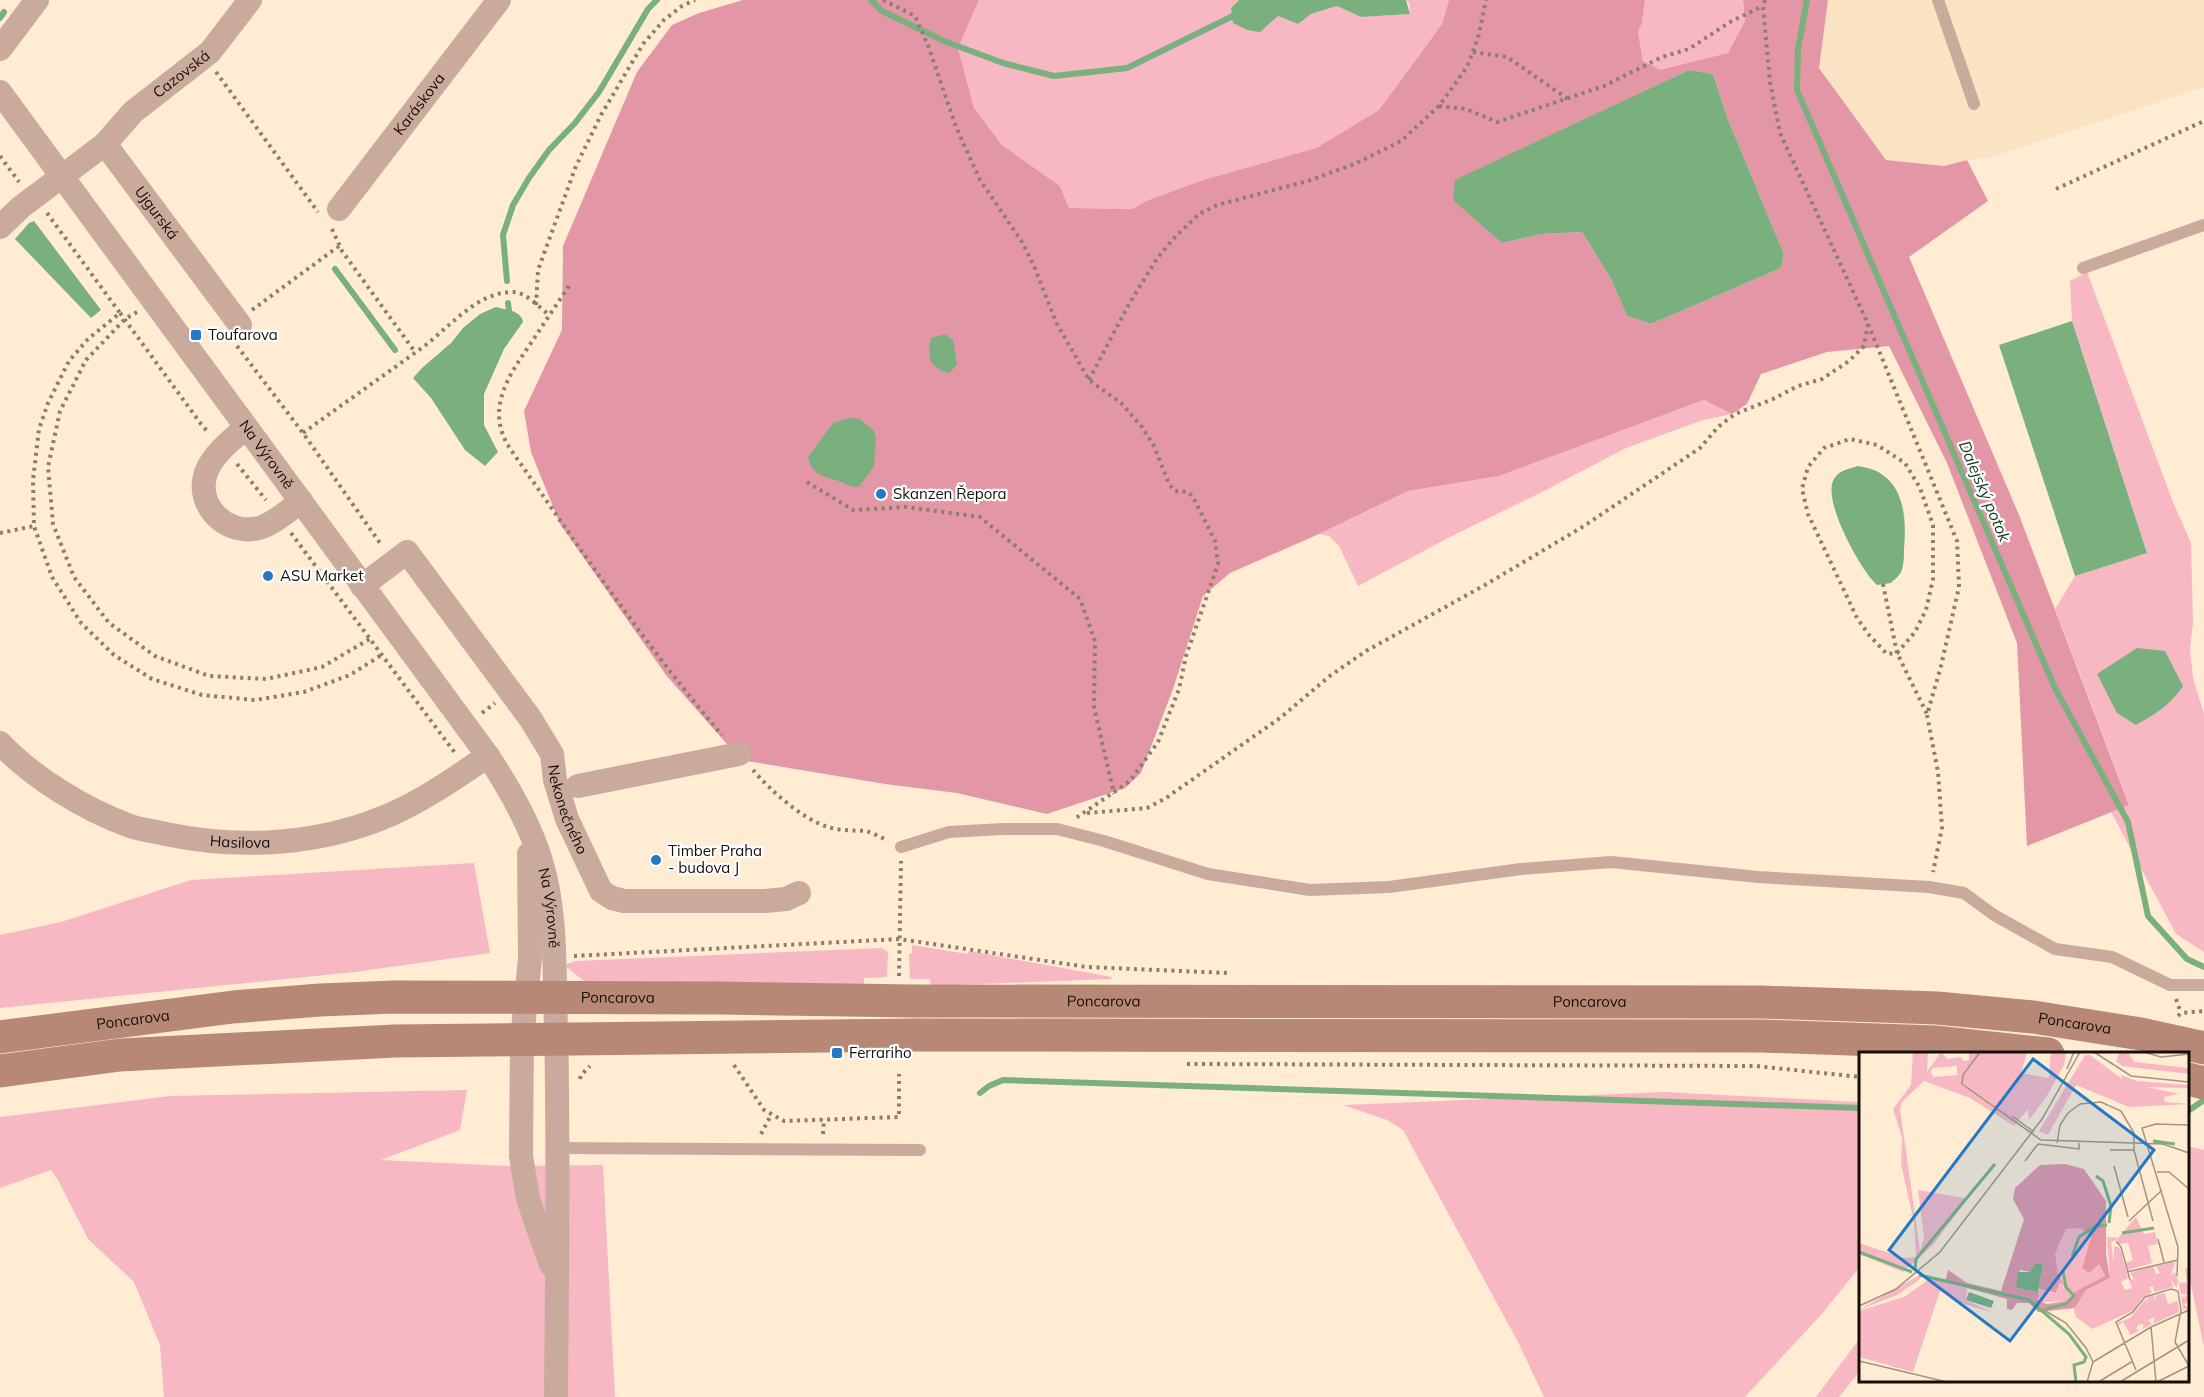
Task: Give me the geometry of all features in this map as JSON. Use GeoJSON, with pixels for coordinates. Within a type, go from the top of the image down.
{"type":"FeatureCollection","features":[{"type":"Feature","properties":{"kind":"main road","name":"Poncarova"},"geometry":{"type":"LineString","coordinates":[[0,1037],[162,1015],[320,1000],[394,997],[899,994],[1232,1001],[1849,1004],[1937,1008],[2033,1017],[2141,1034],[2204,1048]]}},
{"type":"Feature","properties":{"kind":"main road"},"geometry":{"type":"LineString","coordinates":[[0,1071],[120,1055],[396,1041],[899,1035],[1761,1036],[1935,1042],[2038,1052]]}},
{"type":"Feature","properties":{"kind":"main road"},"geometry":{"type":"LineString","coordinates":[[2189,1079],[2204,1083]]}},
{"type":"Feature","properties":{"kind":"street"},"geometry":{"type":"LineString","coordinates":[[0,49],[36,0]]}},
{"type":"Feature","properties":{"kind":"street","name":"Cazovská"},"geometry":{"type":"LineString","coordinates":[[105,144],[133,112],[210,52],[250,0]]}},
{"type":"Feature","properties":{"kind":"street","name":"Karáskova"},"geometry":{"type":"LineString","coordinates":[[328,215],[499,0]]}},
{"type":"Feature","properties":{"kind":"street","name":"Na Výrovně"},"geometry":{"type":"LineString","coordinates":[[0,92],[362,586],[380,631],[488,756],[514,798],[525,822],[529,856],[530,950],[540,997]]}},
{"type":"Feature","properties":{"kind":"street"},"geometry":{"type":"LineString","coordinates":[[0,227],[21,207],[105,144]]}},
{"type":"Feature","properties":{"kind":"street","name":"Ujgurská"},"geometry":{"type":"LineString","coordinates":[[105,144],[239,323]]}},
{"type":"Feature","properties":{"kind":"street"},"geometry":{"type":"LineString","coordinates":[[246,428],[207,468],[204,485],[212,513],[224,523],[238,529],[262,527],[301,501]]}},
{"type":"Feature","properties":{"kind":"street","name":"Nekonečného"},"geometry":{"type":"LineString","coordinates":[[362,586],[407,552],[530,718],[552,754],[568,788],[567,819],[601,891],[612,898],[624,901],[765,901],[786,899],[799,893]]}},
{"type":"Feature","properties":{"kind":"street","name":"Hasilova"},"geometry":{"type":"LineString","coordinates":[[0,743],[14,758],[68,796],[131,826],[199,841],[265,844],[332,834],[394,813],[488,756]]}},
{"type":"Feature","properties":{"kind":"street"},"geometry":{"type":"LineString","coordinates":[[568,788],[739,754]]}},
{"type":"Feature","properties":{"kind":"street"},"geometry":{"type":"LineString","coordinates":[[540,997],[556,1039],[556,1397]]}},
{"type":"Feature","properties":{"kind":"street"},"geometry":{"type":"LineString","coordinates":[[540,997],[522,1039],[521,1156],[528,1199],[557,1284]]}},
{"type":"Feature","properties":{"kind":"lane"},"geometry":{"type":"LineString","coordinates":[[1938,0],[1974,104]]}},
{"type":"Feature","properties":{"kind":"lane"},"geometry":{"type":"LineString","coordinates":[[2083,268],[2204,225]]}},
{"type":"Feature","properties":{"kind":"lane"},"geometry":{"type":"LineString","coordinates":[[901,847],[949,832],[1057,829],[1104,841],[1208,874],[1310,890],[1389,887],[1521,869],[1611,862],[1758,877],[1929,887],[1964,893],[1994,915],[2055,949],[2112,957],[2170,984],[2198,985]]}},
{"type":"Feature","properties":{"kind":"lane"},"geometry":{"type":"LineString","coordinates":[[557,1148],[920,1150]]}},
{"type":"Feature","properties":{"kind":"path"},"geometry":{"type":"LineString","coordinates":[[536,305],[538,270],[576,166],[601,115],[643,44],[664,20],[682,6],[695,0]]}},
{"type":"Feature","properties":{"kind":"path"},"geometry":{"type":"LineString","coordinates":[[883,0],[915,16],[929,48],[956,127],[980,180],[1022,242],[1056,322],[1089,380],[1120,403],[1142,427],[1154,446],[1169,484],[1175,490],[1188,492],[1192,497],[1217,545],[1218,564],[1203,602],[1179,689],[1158,742],[1130,781],[1086,813],[1057,829]]}},
{"type":"Feature","properties":{"kind":"path"},"geometry":{"type":"LineString","coordinates":[[1089,380],[1158,257],[1199,214],[1217,205],[1308,181],[1357,163],[1401,141],[1439,106],[1467,67],[1486,0]]}},
{"type":"Feature","properties":{"kind":"path"},"geometry":{"type":"LineString","coordinates":[[1766,0],[1763,6],[1770,82],[1780,133],[1868,324],[1957,541],[1959,587],[1927,715]]}},
{"type":"Feature","properties":{"kind":"path"},"geometry":{"type":"LineString","coordinates":[[1439,106],[1466,109],[1497,122],[1604,86],[1662,57],[1689,49],[1730,22],[1763,6]]}},
{"type":"Feature","properties":{"kind":"path"},"geometry":{"type":"LineString","coordinates":[[1473,51],[1507,57],[1568,99]]}},
{"type":"Feature","properties":{"kind":"path"},"geometry":{"type":"LineString","coordinates":[[204,57],[331,219],[333,232]]}},
{"type":"Feature","properties":{"kind":"path"},"geometry":{"type":"LineString","coordinates":[[2056,189],[2204,120]]}},
{"type":"Feature","properties":{"kind":"path"},"geometry":{"type":"LineString","coordinates":[[40,204],[201,424],[225,448],[279,517],[380,631],[383,654],[456,754],[453,759]]}},
{"type":"Feature","properties":{"kind":"path"},"geometry":{"type":"LineString","coordinates":[[328,215],[339,246],[415,352]]}},
{"type":"Feature","properties":{"kind":"path"},"geometry":{"type":"LineString","coordinates":[[239,323],[339,246]]}},
{"type":"Feature","properties":{"kind":"path"},"geometry":{"type":"LineString","coordinates":[[569,286],[512,371],[501,394],[500,421],[507,444],[670,671],[739,754],[778,796],[827,827],[868,832],[901,847],[899,994]]}},
{"type":"Feature","properties":{"kind":"path"},"geometry":{"type":"LineString","coordinates":[[303,433],[415,352],[468,310],[495,294],[517,292],[549,315]]}},
{"type":"Feature","properties":{"kind":"path"},"geometry":{"type":"LineString","coordinates":[[154,301],[125,320],[86,360],[60,411],[48,467],[53,524],[74,577],[109,622],[155,656],[209,676],[266,679],[322,666],[380,631]]}},
{"type":"Feature","properties":{"kind":"path"},"geometry":{"type":"LineString","coordinates":[[120,313],[88,339],[69,361],[48,403],[39,429],[33,480],[34,526],[52,577],[81,623],[114,655],[152,679],[202,695],[255,700],[304,692],[350,675],[383,654]]}},
{"type":"Feature","properties":{"kind":"path"},"geometry":{"type":"LineString","coordinates":[[1086,813],[1147,808],[1166,798],[1280,718],[1331,675],[1365,651],[1485,585],[1584,526],[1700,448],[1735,414],[1798,386],[1822,379],[1849,361],[1864,345],[1868,324]]}},
{"type":"Feature","properties":{"kind":"path"},"geometry":{"type":"LineString","coordinates":[[250,363],[303,433],[387,552]]}},
{"type":"Feature","properties":{"kind":"path"},"geometry":{"type":"LineString","coordinates":[[1850,439],[1877,445],[1905,463],[1920,488],[1933,525],[1933,579],[1926,610],[1915,632],[1897,653],[1887,654],[1857,618],[1808,514],[1802,489],[1808,467],[1824,448],[1850,439]]}},
{"type":"Feature","properties":{"kind":"path"},"geometry":{"type":"LineString","coordinates":[[807,482],[854,510],[906,507],[980,517],[1080,599],[1095,642],[1094,707],[1114,794]]}},
{"type":"Feature","properties":{"kind":"path"},"geometry":{"type":"LineString","coordinates":[[0,533],[34,526]]}},
{"type":"Feature","properties":{"kind":"path"},"geometry":{"type":"LineString","coordinates":[[1884,584],[1897,653],[1927,715],[1938,772],[1942,828],[1929,887]]}},
{"type":"Feature","properties":{"kind":"path"},"geometry":{"type":"LineString","coordinates":[[488,694],[501,712]]}},
{"type":"Feature","properties":{"kind":"path"},"geometry":{"type":"LineString","coordinates":[[566,956],[899,939],[1087,967],[1231,973],[1232,1001]]}},
{"type":"Feature","properties":{"kind":"path"},"geometry":{"type":"LineString","coordinates":[[1183,1064],[1756,1066],[1859,1077]]}},
{"type":"Feature","properties":{"kind":"path"},"geometry":{"type":"LineString","coordinates":[[734,1065],[764,1110],[784,1121],[899,1116],[899,1074]]}},
{"type":"Feature","properties":{"kind":"shaded area"},"geometry":{"type":"Polygon","coordinates":[[[743,0],[979,0],[958,48],[974,108],[1002,145],[1060,186],[1069,208],[1132,209],[1146,201],[1203,180],[1316,148],[1379,110],[1442,24],[1449,0],[1645,0],[1642,23],[1638,32],[1643,61],[1660,70],[1728,53],[1745,21],[1743,0],[1828,0],[1819,68],[1886,160],[1944,166],[1967,160],[1988,201],[1909,257],[2019,515],[2129,805],[2027,846],[2017,643],[1947,463],[1889,346],[1827,352],[1761,374],[1747,404],[1732,414],[1704,400],[1499,476],[1408,491],[1319,534],[1230,573],[1203,596],[1173,689],[1141,773],[1125,788],[1047,814],[957,793],[885,784],[741,760],[666,675],[560,524],[531,452],[524,411],[562,330],[563,246],[637,72],[672,25],[699,13],[743,0]],[[1689,70],[1455,181],[1490,232],[1502,243],[1542,234],[1582,232],[1611,279],[1627,316],[1651,324],[1781,268],[1784,254],[1727,117],[1713,74],[1689,70]]]}},
{"type":"Feature","properties":{"kind":"shaded area"},"geometry":{"type":"Polygon","coordinates":[[[979,0],[1239,0],[1231,8],[1278,16],[1298,24],[1311,14],[1337,6],[1361,17],[1410,14],[1409,3],[1406,0],[1449,0],[1442,24],[1379,110],[1316,148],[1203,180],[1146,201],[1132,209],[1069,208],[1060,186],[1002,145],[974,108],[958,48],[979,0]]]}},
{"type":"Feature","properties":{"kind":"shaded area"},"geometry":{"type":"Polygon","coordinates":[[[1239,0],[1406,0],[1410,14],[1361,17],[1337,6],[1311,14],[1298,24],[1278,16],[1260,32],[1247,30],[1233,23],[1231,8],[1239,0]]]}},
{"type":"Feature","properties":{"kind":"shaded area"},"geometry":{"type":"Polygon","coordinates":[[[1645,0],[1743,0],[1745,21],[1728,53],[1660,71],[1643,61],[1638,32],[1642,23],[1645,0]]]}},
{"type":"Feature","properties":{"kind":"shaded area"},"geometry":{"type":"Polygon","coordinates":[[[1828,0],[2204,0],[2204,87],[1992,157],[1944,166],[1886,160],[1819,68],[1828,0]]]}},
{"type":"Feature","properties":{"kind":"shaded area"},"geometry":{"type":"Polygon","coordinates":[[[1689,70],[1713,74],[1727,117],[1784,254],[1781,268],[1651,324],[1627,316],[1611,279],[1582,232],[1542,234],[1502,243],[1453,200],[1455,180],[1689,70]]]}},
{"type":"Feature","properties":{"kind":"shaded area"},"geometry":{"type":"Polygon","coordinates":[[[34,221],[101,310],[91,318],[15,239],[29,223],[34,221]]]}},
{"type":"Feature","properties":{"kind":"shaded area"},"geometry":{"type":"Polygon","coordinates":[[[2087,272],[2173,502],[2191,543],[2193,623],[2190,649],[2193,678],[2204,714],[2204,952],[2176,934],[2111,812],[2129,804],[2055,609],[2075,576],[2147,552],[2072,321],[2070,281],[2087,272]]]}},
{"type":"Feature","properties":{"kind":"shaded area"},"geometry":{"type":"Polygon","coordinates":[[[496,307],[516,313],[523,322],[504,349],[484,394],[484,425],[498,452],[485,466],[465,450],[431,398],[413,378],[451,343],[463,328],[480,314],[496,307]]]}},
{"type":"Feature","properties":{"kind":"shaded area"},"geometry":{"type":"Polygon","coordinates":[[[2072,321],[2147,553],[2075,576],[1999,345],[2072,321]]]}},
{"type":"Feature","properties":{"kind":"shaded area"},"geometry":{"type":"Polygon","coordinates":[[[945,334],[953,340],[957,365],[949,373],[939,370],[931,362],[929,347],[931,338],[945,334]]]}},
{"type":"Feature","properties":{"kind":"shaded area"},"geometry":{"type":"Polygon","coordinates":[[[1704,400],[1732,414],[1703,420],[1626,448],[1358,586],[1339,546],[1329,536],[1319,534],[1408,491],[1499,476],[1704,400]]]}},
{"type":"Feature","properties":{"kind":"shaded area"},"geometry":{"type":"Polygon","coordinates":[[[849,418],[860,419],[874,431],[876,439],[874,466],[859,487],[849,486],[818,473],[812,467],[808,457],[833,423],[849,418]]]}},
{"type":"Feature","properties":{"kind":"shaded area"},"geometry":{"type":"Polygon","coordinates":[[[1858,466],[1875,470],[1884,476],[1897,491],[1901,500],[1905,530],[1904,561],[1901,572],[1891,583],[1877,585],[1870,577],[1853,551],[1833,502],[1831,489],[1836,476],[1858,466]]]}},
{"type":"Feature","properties":{"kind":"shaded area"},"geometry":{"type":"Polygon","coordinates":[[[2137,648],[2165,651],[2183,686],[2173,699],[2136,725],[2117,713],[2097,674],[2137,648]]]}},
{"type":"Feature","properties":{"kind":"shaded area"},"geometry":{"type":"Polygon","coordinates":[[[474,863],[490,953],[355,972],[0,1008],[0,935],[61,922],[191,880],[474,863]]]}},
{"type":"Feature","properties":{"kind":"shaded area"},"geometry":{"type":"Polygon","coordinates":[[[912,945],[968,954],[969,951],[1112,977],[1111,979],[931,986],[930,979],[910,979],[909,954],[912,953],[912,945]]]}},
{"type":"Feature","properties":{"kind":"shaded area"},"geometry":{"type":"Polygon","coordinates":[[[882,948],[888,952],[887,977],[864,978],[864,985],[603,985],[584,981],[564,965],[576,961],[882,948]]]}},
{"type":"Feature","properties":{"kind":"shaded area"},"geometry":{"type":"Polygon","coordinates":[[[467,1090],[460,1130],[381,1160],[509,1166],[603,1165],[615,1397],[164,1397],[160,1345],[134,1282],[88,1239],[51,1170],[0,1188],[0,1117],[170,1096],[467,1090]]]}},
{"type":"Feature","properties":{"kind":"shaded area"},"geometry":{"type":"Polygon","coordinates":[[[1664,1092],[1859,1102],[1859,1268],[1820,1316],[1745,1397],[1544,1397],[1519,1344],[1403,1130],[1387,1120],[1343,1105],[1664,1092]]]}},
{"type":"Feature","properties":{"kind":"shaded area"},"geometry":{"type":"Polygon","coordinates":[[[2189,1146],[2204,1150],[2204,1347],[2189,1276],[2189,1146]]]}},
{"type":"Feature","properties":{"kind":"shaded area"},"geometry":{"type":"Polygon","coordinates":[[[1859,1339],[1859,1372],[1839,1397],[1816,1397],[1859,1339]]]}},
{"type":"Feature","properties":{"kind":"waterway"},"geometry":{"type":"LineString","coordinates":[[507,281],[503,235],[513,205],[549,150],[575,123],[599,92],[648,9],[657,0]]}},
{"type":"Feature","properties":{"kind":"waterway"},"geometry":{"type":"LineString","coordinates":[[871,0],[882,11],[944,41],[1003,63],[1054,76],[1127,68],[1239,13]]}},
{"type":"Feature","properties":{"kind":"waterway","name":"Dalejský potok"},"geometry":{"type":"LineString","coordinates":[[1807,0],[1798,49],[1797,90],[2055,688],[2128,822],[2148,916],[2187,959],[2204,967]]}},
{"type":"Feature","properties":{"kind":"waterway"},"geometry":{"type":"LineString","coordinates":[[0,18],[4,12]]}},
{"type":"Feature","properties":{"kind":"waterway"},"geometry":{"type":"LineString","coordinates":[[335,269],[395,350]]}},
{"type":"Feature","properties":{"kind":"waterway"},"geometry":{"type":"LineString","coordinates":[[505,317],[509,311],[508,303]]}},
{"type":"Feature","properties":{"kind":"waterway"},"geometry":{"type":"LineString","coordinates":[[980,1093],[1003,1080],[1859,1108]]}},
{"type":"Feature","properties":{"kind":"waterway"},"geometry":{"type":"LineString","coordinates":[[2189,1110],[2204,1100]]}},
{"type":"Feature","properties":{"kind":"place","name":"Toufarova"},"geometry":{"type":"Point","coordinates":[196,335]}},
{"type":"Feature","properties":{"kind":"place","name":"Skanzen Řepora"},"geometry":{"type":"Point","coordinates":[881,494]}},
{"type":"Feature","properties":{"kind":"place","name":"ASU Market"},"geometry":{"type":"Point","coordinates":[268,576]}},
{"type":"Feature","properties":{"kind":"place","name":"Timber Praha - budova J"},"geometry":{"type":"Point","coordinates":[656,860]}},
{"type":"Feature","properties":{"kind":"place","name":"Ferrariho"},"geometry":{"type":"Point","coordinates":[837,1053]}}]}
